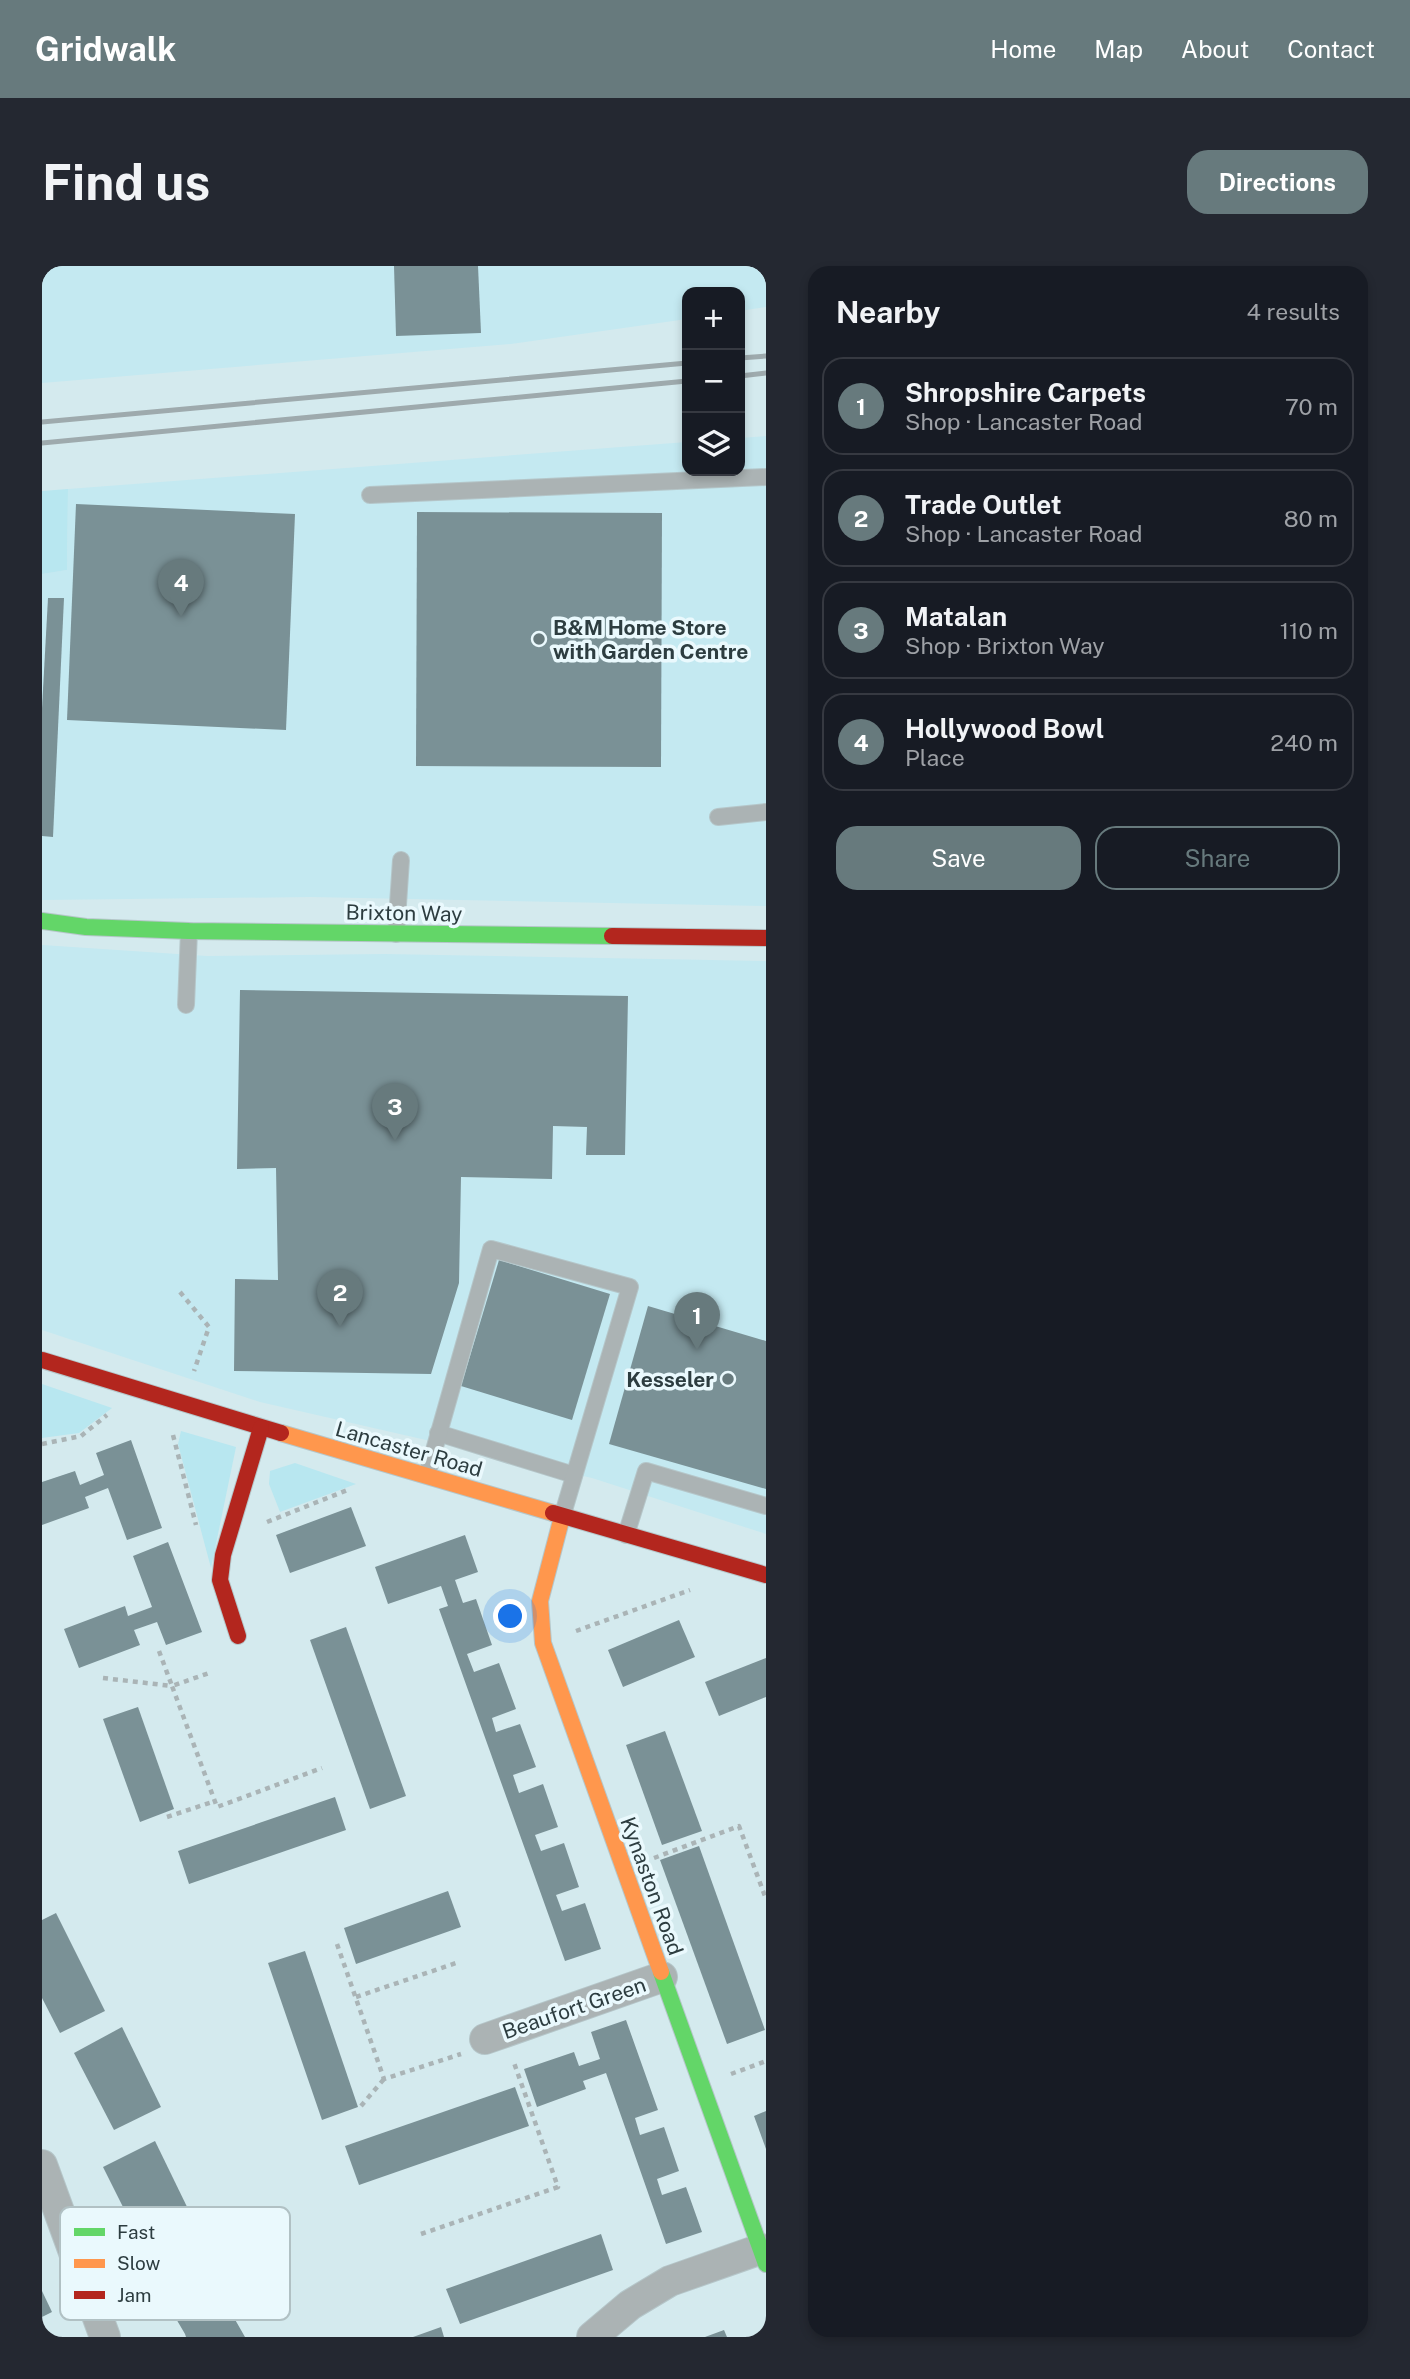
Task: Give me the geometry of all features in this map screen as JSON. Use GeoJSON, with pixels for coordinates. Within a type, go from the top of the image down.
{"type":"FeatureCollection","features":[{"type":"Feature","properties":{"kind":"street","name":"Brixton Way"},"geometry":{"type":"LineString","coordinates":[[42,922],[86,927],[189,930],[766,938]]}},
{"type":"Feature","properties":{"kind":"street","name":"Lancaster Road"},"geometry":{"type":"LineString","coordinates":[[42,1360],[261,1428],[766,1575]]}},
{"type":"Feature","properties":{"kind":"street"},"geometry":{"type":"LineString","coordinates":[[237,1636],[220,1580],[261,1428]]}},
{"type":"Feature","properties":{"kind":"street","name":"Kynaston Road"},"geometry":{"type":"LineString","coordinates":[[562,1517],[540,1601],[543,1643],[763,2256]]}},
{"type":"Feature","properties":{"kind":"street","name":"Beaufort Green"},"geometry":{"type":"LineString","coordinates":[[494,2036],[662,1977]]}},
{"type":"Feature","properties":{"kind":"street"},"geometry":{"type":"LineString","coordinates":[[42,2165],[60,2214]]}},
{"type":"Feature","properties":{"kind":"street"},"geometry":{"type":"LineString","coordinates":[[592,2337],[609,2312],[670,2280],[763,2256]]}},
{"type":"Feature","properties":{"kind":"street"},"geometry":{"type":"LineString","coordinates":[[99,2320],[105,2337]]}},
{"type":"Feature","properties":{"kind":"lane"},"geometry":{"type":"LineString","coordinates":[[370,495],[766,477]]}},
{"type":"Feature","properties":{"kind":"lane"},"geometry":{"type":"LineString","coordinates":[[718,817],[766,812]]}},
{"type":"Feature","properties":{"kind":"lane"},"geometry":{"type":"LineString","coordinates":[[396,934],[401,860]]}},
{"type":"Feature","properties":{"kind":"lane"},"geometry":{"type":"LineString","coordinates":[[186,1005],[189,930]]}},
{"type":"Feature","properties":{"kind":"lane"},"geometry":{"type":"LineString","coordinates":[[427,1475],[491,1249],[630,1287],[562,1517]]}},
{"type":"Feature","properties":{"kind":"lane"},"geometry":{"type":"LineString","coordinates":[[438,1433],[573,1475]]}},
{"type":"Feature","properties":{"kind":"lane"},"geometry":{"type":"LineString","coordinates":[[626,1535],[646,1471],[766,1506]]}},
{"type":"Feature","properties":{"kind":"path"},"geometry":{"type":"LineString","coordinates":[[42,1444],[81,1436],[137,1390]]}},
{"type":"Feature","properties":{"kind":"path"},"geometry":{"type":"LineString","coordinates":[[231,1536],[375,1480],[389,1466]]}},
{"type":"Feature","properties":{"kind":"path"},"geometry":{"type":"LineString","coordinates":[[543,1643],[696,1588]]}},
{"type":"Feature","properties":{"kind":"path"},"geometry":{"type":"LineString","coordinates":[[159,1651],[217,1807],[322,1768]]}},
{"type":"Feature","properties":{"kind":"path"},"geometry":{"type":"LineString","coordinates":[[103,1678],[172,1686],[209,1673]]}},
{"type":"Feature","properties":{"kind":"path"},"geometry":{"type":"LineString","coordinates":[[167,1817],[215,1801]]}},
{"type":"Feature","properties":{"kind":"path"},"geometry":{"type":"LineString","coordinates":[[624,1869],[739,1826],[766,1899]]}},
{"type":"Feature","properties":{"kind":"path"},"geometry":{"type":"LineString","coordinates":[[337,1944],[384,2079]]}},
{"type":"Feature","properties":{"kind":"path"},"geometry":{"type":"LineString","coordinates":[[355,1997],[458,1962]]}},
{"type":"Feature","properties":{"kind":"path"},"geometry":{"type":"LineString","coordinates":[[361,2106],[384,2079],[478,2048],[494,2036],[558,2186],[421,2234]]}},
{"type":"Feature","properties":{"kind":"shaded area"},"geometry":{"type":"Polygon","coordinates":[[[42,266],[766,266],[766,307],[745,310],[745,287],[682,287],[682,320],[511,344],[42,383],[42,266]]]}},
{"type":"Feature","properties":{"kind":"shaded area"},"geometry":{"type":"Polygon","coordinates":[[[766,436],[766,906],[311,897],[42,900],[42,574],[67,570],[68,489],[682,442],[682,476],[745,476],[745,438],[766,436]]]}},
{"type":"Feature","properties":{"kind":"shaded area"},"geometry":{"type":"Polygon","coordinates":[[[68,489],[67,570],[42,574],[42,491],[68,489]]]}},
{"type":"Feature","properties":{"kind":"shaded area"},"geometry":{"type":"Polygon","coordinates":[[[42,945],[207,956],[384,954],[766,961],[766,1534],[592,1478],[260,1402],[42,1330],[42,945]]]}},
{"type":"Feature","properties":{"kind":"shaded area"},"geometry":{"type":"Polygon","coordinates":[[[42,1384],[112,1408],[79,1433],[42,1438],[42,1384]]]}},
{"type":"Feature","properties":{"kind":"shaded area"},"geometry":{"type":"Polygon","coordinates":[[[181,1431],[236,1447],[211,1568],[178,1444],[181,1431]]]}},
{"type":"Feature","properties":{"kind":"shaded area"},"geometry":{"type":"Polygon","coordinates":[[[295,1463],[356,1484],[280,1512],[269,1484],[270,1471],[295,1463]]]}},
{"type":"Feature","properties":{"kind":"building"},"geometry":{"type":"Polygon","coordinates":[[[394,266],[478,266],[481,333],[396,336],[394,266]]]}},
{"type":"Feature","properties":{"kind":"building"},"geometry":{"type":"Polygon","coordinates":[[[76,504],[295,514],[286,730],[67,720],[76,504]]]}},
{"type":"Feature","properties":{"kind":"building","name":"B&M Home Store with Garden Centre"},"geometry":{"type":"Polygon","coordinates":[[[417,512],[662,513],[661,767],[416,766],[417,512]]]}},
{"type":"Feature","properties":{"kind":"building"},"geometry":{"type":"Polygon","coordinates":[[[48,598],[64,598],[53,837],[42,836],[42,708],[48,598]]]}},
{"type":"Feature","properties":{"kind":"building"},"geometry":{"type":"Polygon","coordinates":[[[240,990],[628,996],[625,1155],[586,1155],[587,1127],[553,1126],[552,1179],[461,1177],[459,1283],[431,1374],[234,1371],[235,1279],[278,1280],[276,1168],[237,1169],[240,990]]]}},
{"type":"Feature","properties":{"kind":"building"},"geometry":{"type":"Polygon","coordinates":[[[499,1260],[610,1294],[572,1420],[461,1386],[499,1260]]]}},
{"type":"Feature","properties":{"kind":"building"},"geometry":{"type":"Polygon","coordinates":[[[648,1306],[766,1341],[766,1489],[609,1444],[648,1306]]]}},
{"type":"Feature","properties":{"kind":"building"},"geometry":{"type":"Polygon","coordinates":[[[131,1440],[162,1528],[127,1540],[108,1488],[85,1497],[89,1508],[42,1525],[42,1482],[75,1471],[80,1485],[104,1475],[96,1453],[131,1440]]]}},
{"type":"Feature","properties":{"kind":"building"},"geometry":{"type":"Polygon","coordinates":[[[351,1507],[366,1546],[290,1573],[276,1535],[351,1507]]]}},
{"type":"Feature","properties":{"kind":"building"},"geometry":{"type":"Polygon","coordinates":[[[465,1535],[478,1572],[455,1580],[463,1603],[476,1599],[492,1645],[467,1654],[474,1672],[499,1663],[516,1709],[492,1718],[496,1732],[520,1724],[536,1767],[513,1775],[519,1793],[543,1784],[558,1827],[535,1835],[541,1851],[564,1843],[579,1887],[556,1895],[562,1911],[585,1903],[601,1949],[565,1961],[439,1609],[448,1606],[441,1586],[388,1604],[375,1567],[465,1535]]]}},
{"type":"Feature","properties":{"kind":"building"},"geometry":{"type":"Polygon","coordinates":[[[168,1542],[202,1632],[166,1645],[157,1622],[134,1630],[140,1645],[79,1668],[64,1629],[125,1606],[128,1616],[152,1607],[133,1556],[168,1542]]]}},
{"type":"Feature","properties":{"kind":"building"},"geometry":{"type":"Polygon","coordinates":[[[679,1620],[695,1657],[623,1687],[608,1650],[679,1620]]]}},
{"type":"Feature","properties":{"kind":"building"},"geometry":{"type":"Polygon","coordinates":[[[346,1627],[406,1796],[370,1809],[310,1640],[346,1627]]]}},
{"type":"Feature","properties":{"kind":"building"},"geometry":{"type":"Polygon","coordinates":[[[766,1658],[766,1697],[719,1716],[705,1682],[766,1658]]]}},
{"type":"Feature","properties":{"kind":"building"},"geometry":{"type":"Polygon","coordinates":[[[138,1707],[174,1809],[140,1822],[103,1719],[138,1707]]]}},
{"type":"Feature","properties":{"kind":"building"},"geometry":{"type":"Polygon","coordinates":[[[665,1731],[702,1831],[662,1845],[626,1745],[665,1731]]]}},
{"type":"Feature","properties":{"kind":"building"},"geometry":{"type":"Polygon","coordinates":[[[335,1797],[346,1830],[189,1884],[178,1851],[335,1797]]]}},
{"type":"Feature","properties":{"kind":"building"},"geometry":{"type":"Polygon","coordinates":[[[699,1846],[765,2030],[727,2044],[660,1860],[699,1846]]]}},
{"type":"Feature","properties":{"kind":"building"},"geometry":{"type":"Polygon","coordinates":[[[448,1891],[461,1927],[356,1964],[344,1928],[448,1891]]]}},
{"type":"Feature","properties":{"kind":"building"},"geometry":{"type":"Polygon","coordinates":[[[56,1913],[105,2011],[60,2033],[42,1998],[42,1920],[56,1913]]]}},
{"type":"Feature","properties":{"kind":"building"},"geometry":{"type":"Polygon","coordinates":[[[305,1951],[358,2107],[322,2120],[268,1963],[305,1951]]]}},
{"type":"Feature","properties":{"kind":"building"},"geometry":{"type":"Polygon","coordinates":[[[626,2020],[658,2110],[635,2118],[640,2135],[664,2127],[679,2171],[657,2179],[662,2195],[686,2187],[702,2232],[666,2244],[606,2073],[583,2081],[586,2089],[537,2107],[524,2069],[574,2052],[579,2066],[600,2059],[591,2032],[626,2020]]]}},
{"type":"Feature","properties":{"kind":"building"},"geometry":{"type":"Polygon","coordinates":[[[122,2027],[161,2107],[114,2130],[74,2053],[122,2027]]]}},
{"type":"Feature","properties":{"kind":"building"},"geometry":{"type":"Polygon","coordinates":[[[515,2087],[529,2126],[359,2185],[345,2146],[515,2087]]]}},
{"type":"Feature","properties":{"kind":"building"},"geometry":{"type":"Polygon","coordinates":[[[766,2111],[766,2149],[754,2116],[766,2111]]]}},
{"type":"Feature","properties":{"kind":"building"},"geometry":{"type":"Polygon","coordinates":[[[155,2141],[187,2207],[123,2207],[103,2167],[155,2141]]]}},
{"type":"Feature","properties":{"kind":"building"},"geometry":{"type":"Polygon","coordinates":[[[601,2234],[613,2270],[460,2324],[446,2289],[601,2234]]]}},
{"type":"Feature","properties":{"kind":"building"},"geometry":{"type":"Polygon","coordinates":[[[42,2291],[52,2312],[42,2317],[42,2291]]]}},
{"type":"Feature","properties":{"kind":"building"},"geometry":{"type":"Polygon","coordinates":[[[177,2320],[235,2320],[245,2337],[186,2337],[177,2320]]]}},
{"type":"Feature","properties":{"kind":"building"},"geometry":{"type":"Polygon","coordinates":[[[441,2327],[444,2337],[413,2337],[441,2327]]]}},
{"type":"Feature","properties":{"kind":"building"},"geometry":{"type":"Polygon","coordinates":[[[724,2330],[727,2337],[705,2337],[724,2330]]]}},
{"type":"Feature","properties":{"kind":"railway"},"geometry":{"type":"LineString","coordinates":[[745,358],[766,356]]}},
{"type":"Feature","properties":{"kind":"railway"},"geometry":{"type":"LineString","coordinates":[[42,422],[682,363]]}},
{"type":"Feature","properties":{"kind":"railway"},"geometry":{"type":"LineString","coordinates":[[745,375],[766,373]]}},
{"type":"Feature","properties":{"kind":"railway"},"geometry":{"type":"LineString","coordinates":[[42,443],[682,381]]}},
{"type":"Feature","properties":{"kind":"traffic: fast"},"geometry":{"type":"LineString","coordinates":[[42,921],[86,927],[189,931],[612,936]]}},
{"type":"Feature","properties":{"kind":"traffic: fast"},"geometry":{"type":"LineString","coordinates":[[661,1972],[766,2264]]}},
{"type":"Feature","properties":{"kind":"traffic: slow"},"geometry":{"type":"LineString","coordinates":[[281,1433],[553,1513]]}},
{"type":"Feature","properties":{"kind":"traffic: slow"},"geometry":{"type":"LineString","coordinates":[[562,1517],[540,1601],[543,1643],[661,1972]]}},
{"type":"Feature","properties":{"kind":"traffic: jam"},"geometry":{"type":"LineString","coordinates":[[612,936],[766,938]]}},
{"type":"Feature","properties":{"kind":"traffic: jam"},"geometry":{"type":"LineString","coordinates":[[42,1360],[281,1433]]}},
{"type":"Feature","properties":{"kind":"traffic: jam"},"geometry":{"type":"LineString","coordinates":[[238,1636],[220,1580],[223,1555],[261,1428]]}},
{"type":"Feature","properties":{"kind":"traffic: jam"},"geometry":{"type":"LineString","coordinates":[[553,1513],[766,1575]]}},
{"type":"Feature","properties":{"kind":"place","name":"Hollywood Bowl"},"geometry":{"type":"Point","coordinates":[181,617]}},
{"type":"Feature","properties":{"kind":"place","name":"B&M Home Store with Garden Centre"},"geometry":{"type":"Point","coordinates":[539,639]}},
{"type":"Feature","properties":{"kind":"place","name":"Matalan"},"geometry":{"type":"Point","coordinates":[395,1141]}},
{"type":"Feature","properties":{"kind":"place","name":"Trade Outlet"},"geometry":{"type":"Point","coordinates":[340,1327]}},
{"type":"Feature","properties":{"kind":"place","name":"Shropshire Carpets"},"geometry":{"type":"Point","coordinates":[697,1350]}},
{"type":"Feature","properties":{"kind":"place","name":"Kesseler"},"geometry":{"type":"Point","coordinates":[728,1379]}}]}
